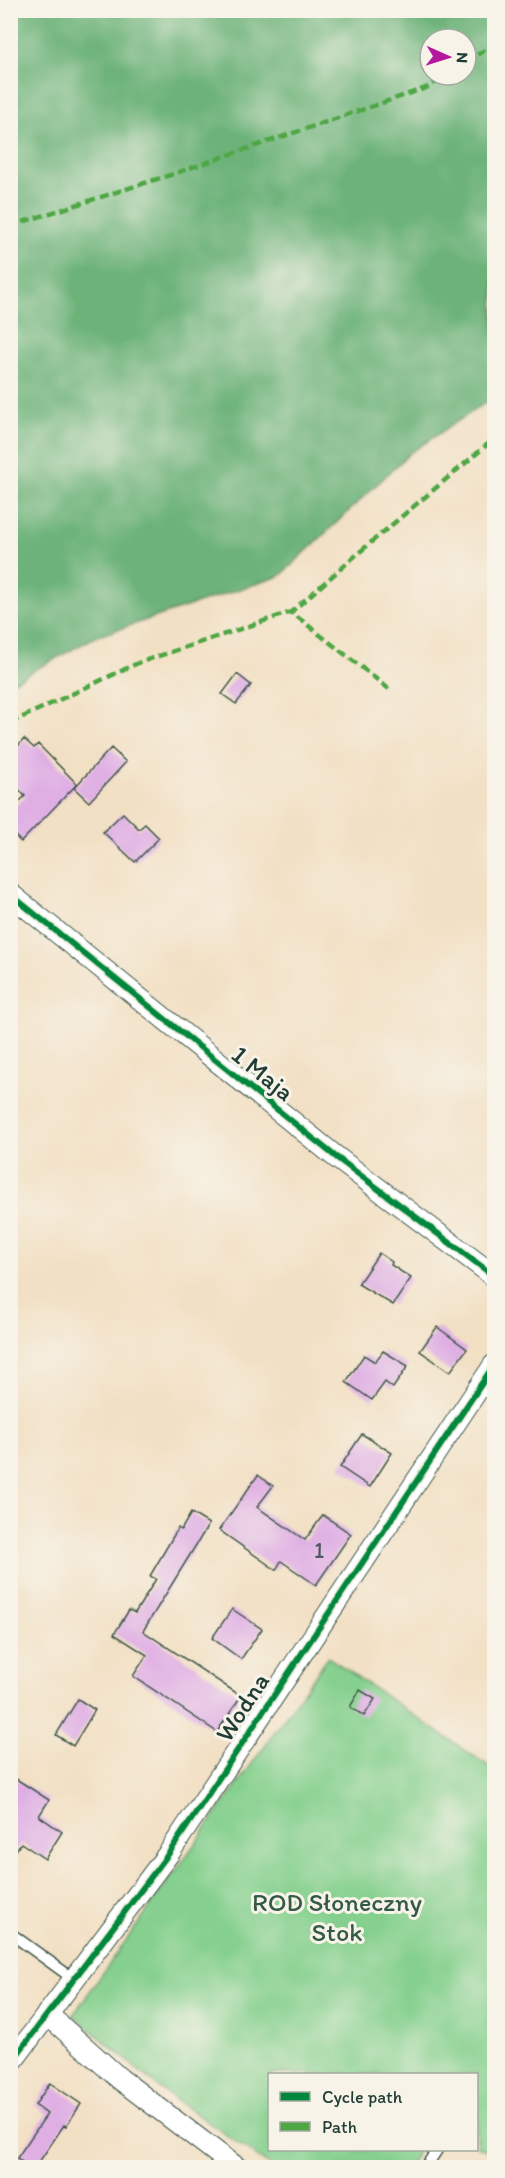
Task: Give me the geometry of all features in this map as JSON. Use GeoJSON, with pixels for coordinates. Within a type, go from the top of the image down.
{"type":"FeatureCollection","features":[{"type":"Feature","properties":{"kind":"street","name":"1 Maja"},"geometry":{"type":"LineString","coordinates":[[10,894],[336,1157],[495,1276]]}},
{"type":"Feature","properties":{"kind":"street","name":"Wodna"},"geometry":{"type":"LineString","coordinates":[[10,2064],[169,1853],[495,1365]]}},
{"type":"Feature","properties":{"kind":"street"},"geometry":{"type":"LineString","coordinates":[[47,2014],[120,2079],[237,2168]]}},
{"type":"Feature","properties":{"kind":"lane"},"geometry":{"type":"LineString","coordinates":[[10,1933],[75,1980]]}},
{"type":"Feature","properties":{"kind":"lane"},"geometry":{"type":"LineString","coordinates":[[425,2168],[436,2151]]}},
{"type":"Feature","properties":{"kind":"green space"},"geometry":{"type":"Polygon","coordinates":[[[11,10],[494,11],[494,397],[410,453],[280,576],[95,637],[11,683],[11,10]]]}},
{"type":"Feature","properties":{"kind":"green space","name":"ROD Słoneczny Stok"},"geometry":{"type":"Polygon","coordinates":[[[328,1657],[494,1770],[494,2150],[492,2152],[478,2147],[478,2073],[268,2073],[268,2151],[418,2151],[408,2167],[272,2167],[166,2093],[73,2015],[328,1657]]]}},
{"type":"Feature","properties":{"kind":"building"},"geometry":{"type":"Polygon","coordinates":[[[237,674],[251,685],[236,704],[222,694],[237,674]]]}},
{"type":"Feature","properties":{"kind":"building"},"geometry":{"type":"Polygon","coordinates":[[[24,739],[34,748],[38,744],[77,784],[21,842],[10,831],[10,811],[25,796],[10,780],[10,757],[24,739]]]}},
{"type":"Feature","properties":{"kind":"building"},"geometry":{"type":"Polygon","coordinates":[[[111,748],[126,762],[89,802],[74,788],[111,748]]]}},
{"type":"Feature","properties":{"kind":"building"},"geometry":{"type":"Polygon","coordinates":[[[123,813],[139,829],[145,824],[159,838],[135,862],[103,832],[123,813]]]}},
{"type":"Feature","properties":{"kind":"building"},"geometry":{"type":"Polygon","coordinates":[[[379,1253],[392,1262],[391,1265],[411,1278],[393,1305],[358,1284],[379,1253]]]}},
{"type":"Feature","properties":{"kind":"building"},"geometry":{"type":"Polygon","coordinates":[[[437,1327],[467,1349],[450,1372],[420,1351],[437,1327]]]}},
{"type":"Feature","properties":{"kind":"building"},"geometry":{"type":"Polygon","coordinates":[[[383,1351],[408,1366],[393,1388],[385,1382],[372,1400],[346,1382],[364,1355],[375,1362],[383,1351]]]}},
{"type":"Feature","properties":{"kind":"building"},"geometry":{"type":"Polygon","coordinates":[[[362,1434],[392,1453],[370,1487],[340,1467],[362,1434]]]}},
{"type":"Feature","properties":{"kind":"building"},"geometry":{"type":"Polygon","coordinates":[[[258,1475],[273,1486],[257,1507],[305,1540],[323,1515],[351,1534],[316,1585],[281,1561],[276,1570],[219,1530],[258,1475]]]}},
{"type":"Feature","properties":{"kind":"building"},"geometry":{"type":"Polygon","coordinates":[[[191,1513],[209,1524],[143,1631],[241,1696],[217,1732],[133,1676],[147,1655],[114,1634],[129,1610],[135,1613],[156,1579],[150,1576],[178,1528],[181,1530],[191,1513]]]}},
{"type":"Feature","properties":{"kind":"building"},"geometry":{"type":"Polygon","coordinates":[[[232,1609],[262,1629],[241,1659],[212,1638],[232,1609]]]}},
{"type":"Feature","properties":{"kind":"building"},"geometry":{"type":"Polygon","coordinates":[[[360,1690],[375,1699],[364,1716],[350,1707],[360,1690]]]}},
{"type":"Feature","properties":{"kind":"building"},"geometry":{"type":"Polygon","coordinates":[[[78,1699],[95,1710],[73,1746],[56,1735],[78,1699]]]}},
{"type":"Feature","properties":{"kind":"building"},"geometry":{"type":"Polygon","coordinates":[[[10,1775],[49,1800],[39,1816],[62,1832],[45,1859],[21,1843],[10,1859],[10,1775]]]}},
{"type":"Feature","properties":{"kind":"building"},"geometry":{"type":"Polygon","coordinates":[[[50,2083],[81,2104],[35,2168],[30,2168],[17,2158],[47,2114],[35,2105],[50,2083]]]}},
{"type":"Feature","properties":{"kind":"marked path"},"geometry":{"type":"LineString","coordinates":[[478,54],[494,44]]}},
{"type":"Feature","properties":{"kind":"marked path"},"geometry":{"type":"LineString","coordinates":[[10,226],[170,175],[428,87]]}},
{"type":"Feature","properties":{"kind":"marked path"},"geometry":{"type":"LineString","coordinates":[[389,689],[291,612],[494,439]]}},
{"type":"Feature","properties":{"kind":"marked path"},"geometry":{"type":"LineString","coordinates":[[10,723],[138,663],[291,612]]}},
{"type":"Feature","properties":{"kind":"cycle path"},"geometry":{"type":"LineString","coordinates":[[10,894],[336,1157],[494,1276]]}},
{"type":"Feature","properties":{"kind":"cycle path"},"geometry":{"type":"LineString","coordinates":[[10,2064],[169,1853],[494,1365]]}}]}
